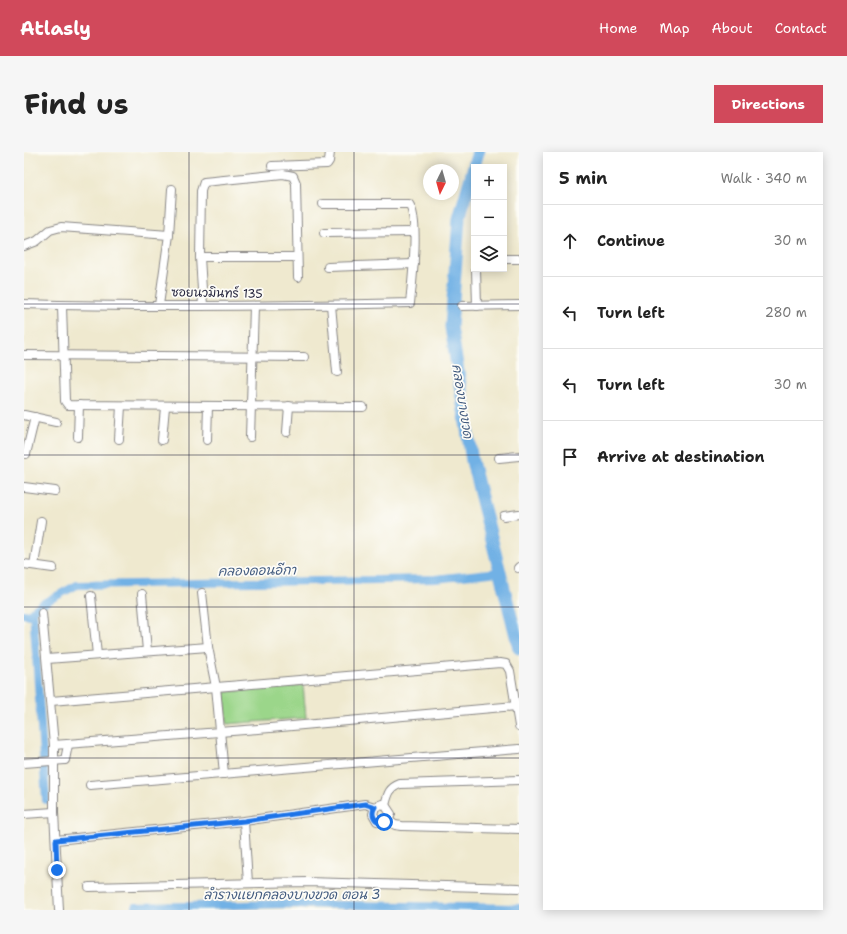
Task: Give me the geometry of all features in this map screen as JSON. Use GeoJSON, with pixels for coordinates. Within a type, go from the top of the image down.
{"type":"FeatureCollection","features":[{"type":"Feature","properties":{"kind":"street"},"geometry":{"type":"LineString","coordinates":[[272,166],[327,164],[329,161],[330,152]]}},
{"type":"Feature","properties":{"kind":"street"},"geometry":{"type":"LineString","coordinates":[[203,306],[200,257],[202,184],[207,181],[283,174],[293,176],[295,178],[298,277]]}},
{"type":"Feature","properties":{"kind":"street"},"geometry":{"type":"LineString","coordinates":[[159,305],[169,235],[172,189]]}},
{"type":"Feature","properties":{"kind":"street"},"geometry":{"type":"LineString","coordinates":[[323,204],[406,203],[412,210],[414,232],[414,264],[328,267]]}},
{"type":"Feature","properties":{"kind":"street"},"geometry":{"type":"LineString","coordinates":[[24,246],[36,241],[50,230],[61,227],[169,235]]}},
{"type":"Feature","properties":{"kind":"street"},"geometry":{"type":"LineString","coordinates":[[324,233],[414,232]]}},
{"type":"Feature","properties":{"kind":"street"},"geometry":{"type":"LineString","coordinates":[[200,257],[297,256]]}},
{"type":"Feature","properties":{"kind":"street"},"geometry":{"type":"LineString","coordinates":[[507,259],[519,258]]}},
{"type":"Feature","properties":{"kind":"street","name":"ซอยนวมินทร์ 135"},"geometry":{"type":"LineString","coordinates":[[24,304],[62,306],[254,306],[410,303],[414,264]]}},
{"type":"Feature","properties":{"kind":"street"},"geometry":{"type":"LineString","coordinates":[[476,272],[477,306]]}},
{"type":"Feature","properties":{"kind":"street"},"geometry":{"type":"LineString","coordinates":[[332,305],[337,372]]}},
{"type":"Feature","properties":{"kind":"street"},"geometry":{"type":"LineString","coordinates":[[62,306],[65,356],[65,401],[68,405],[165,407],[363,407]]}},
{"type":"Feature","properties":{"kind":"street"},"geometry":{"type":"LineString","coordinates":[[250,437],[254,306]]}},
{"type":"Feature","properties":{"kind":"street"},"geometry":{"type":"LineString","coordinates":[[462,306],[519,306]]}},
{"type":"Feature","properties":{"kind":"street"},"geometry":{"type":"LineString","coordinates":[[24,355],[304,357]]}},
{"type":"Feature","properties":{"kind":"street"},"geometry":{"type":"LineString","coordinates":[[78,437],[79,405]]}},
{"type":"Feature","properties":{"kind":"street"},"geometry":{"type":"LineString","coordinates":[[119,439],[121,406]]}},
{"type":"Feature","properties":{"kind":"street"},"geometry":{"type":"LineString","coordinates":[[207,440],[208,406]]}},
{"type":"Feature","properties":{"kind":"street"},"geometry":{"type":"LineString","coordinates":[[287,432],[288,406]]}},
{"type":"Feature","properties":{"kind":"street"},"geometry":{"type":"LineString","coordinates":[[162,440],[165,407]]}},
{"type":"Feature","properties":{"kind":"street"},"geometry":{"type":"LineString","coordinates":[[24,415],[56,422]]}},
{"type":"Feature","properties":{"kind":"street"},"geometry":{"type":"LineString","coordinates":[[26,454],[35,417]]}},
{"type":"Feature","properties":{"kind":"street"},"geometry":{"type":"LineString","coordinates":[[499,458],[519,456]]}},
{"type":"Feature","properties":{"kind":"street"},"geometry":{"type":"LineString","coordinates":[[24,487],[55,491]]}},
{"type":"Feature","properties":{"kind":"street"},"geometry":{"type":"LineString","coordinates":[[504,516],[519,514]]}},
{"type":"Feature","properties":{"kind":"street"},"geometry":{"type":"LineString","coordinates":[[34,566],[41,521]]}},
{"type":"Feature","properties":{"kind":"street"},"geometry":{"type":"LineString","coordinates":[[24,564],[53,568]]}},
{"type":"Feature","properties":{"kind":"street"},"geometry":{"type":"LineString","coordinates":[[202,593],[208,647],[216,687],[224,774]]}},
{"type":"Feature","properties":{"kind":"street"},"geometry":{"type":"LineString","coordinates":[[142,594],[147,651]]}},
{"type":"Feature","properties":{"kind":"street"},"geometry":{"type":"LineString","coordinates":[[91,596],[97,655]]}},
{"type":"Feature","properties":{"kind":"street"},"geometry":{"type":"LineString","coordinates":[[42,614],[51,701],[55,760],[54,812],[59,910]]}},
{"type":"Feature","properties":{"kind":"street"},"geometry":{"type":"LineString","coordinates":[[47,659],[208,647]]}},
{"type":"Feature","properties":{"kind":"street"},"geometry":{"type":"LineString","coordinates":[[51,701],[500,663],[506,664],[510,671],[519,726]]}},
{"type":"Feature","properties":{"kind":"street"},"geometry":{"type":"LineString","coordinates":[[54,745],[516,706]]}},
{"type":"Feature","properties":{"kind":"street"},"geometry":{"type":"LineString","coordinates":[[24,763],[65,760],[68,745]]}},
{"type":"Feature","properties":{"kind":"street"},"geometry":{"type":"LineString","coordinates":[[90,785],[519,748]]}},
{"type":"Feature","properties":{"kind":"street"},"geometry":{"type":"LineString","coordinates":[[388,820],[390,814],[385,805],[389,792],[393,787],[400,784],[412,782],[519,780]]}},
{"type":"Feature","properties":{"kind":"street"},"geometry":{"type":"LineString","coordinates":[[56,840],[244,821],[365,804],[375,807],[382,804],[385,805]]}},
{"type":"Feature","properties":{"kind":"street"},"geometry":{"type":"LineString","coordinates":[[375,807],[373,814],[377,821],[384,822],[388,820]]}},
{"type":"Feature","properties":{"kind":"street"},"geometry":{"type":"LineString","coordinates":[[24,814],[54,812]]}},
{"type":"Feature","properties":{"kind":"street"},"geometry":{"type":"LineString","coordinates":[[388,820],[394,825],[402,826],[519,829]]}},
{"type":"Feature","properties":{"kind":"street"},"geometry":{"type":"LineString","coordinates":[[244,821],[248,883]]}},
{"type":"Feature","properties":{"kind":"street"},"geometry":{"type":"LineString","coordinates":[[89,887],[307,882],[519,888]]}},
{"type":"Feature","properties":{"kind":"green space"},"geometry":{"type":"Polygon","coordinates":[[[303,685],[306,718],[227,724],[225,692],[303,685]]]}},
{"type":"Feature","properties":{"kind":"waterway","name":"คลองบางขวด"},"geometry":{"type":"LineString","coordinates":[[478,152],[459,219],[451,327],[472,461],[519,648]]}},
{"type":"Feature","properties":{"kind":"waterway","name":"คลองดอนอีกา"},"geometry":{"type":"LineString","coordinates":[[24,614],[29,615],[40,605],[77,585],[435,579],[499,572]]}},
{"type":"Feature","properties":{"kind":"waterway"},"geometry":{"type":"LineString","coordinates":[[33,611],[46,800]]}},
{"type":"Feature","properties":{"kind":"waterway","name":"ลำรางแยกคลองบางขวด ตอน 3"},"geometry":{"type":"LineString","coordinates":[[136,907],[289,904],[519,908]]}},
{"type":"Feature","properties":{"kind":"route"},"geometry":{"type":"LineString","coordinates":[[57,870],[56,840],[244,821],[365,804],[375,807],[373,810],[374,818],[377,821],[384,822]]}}]}
